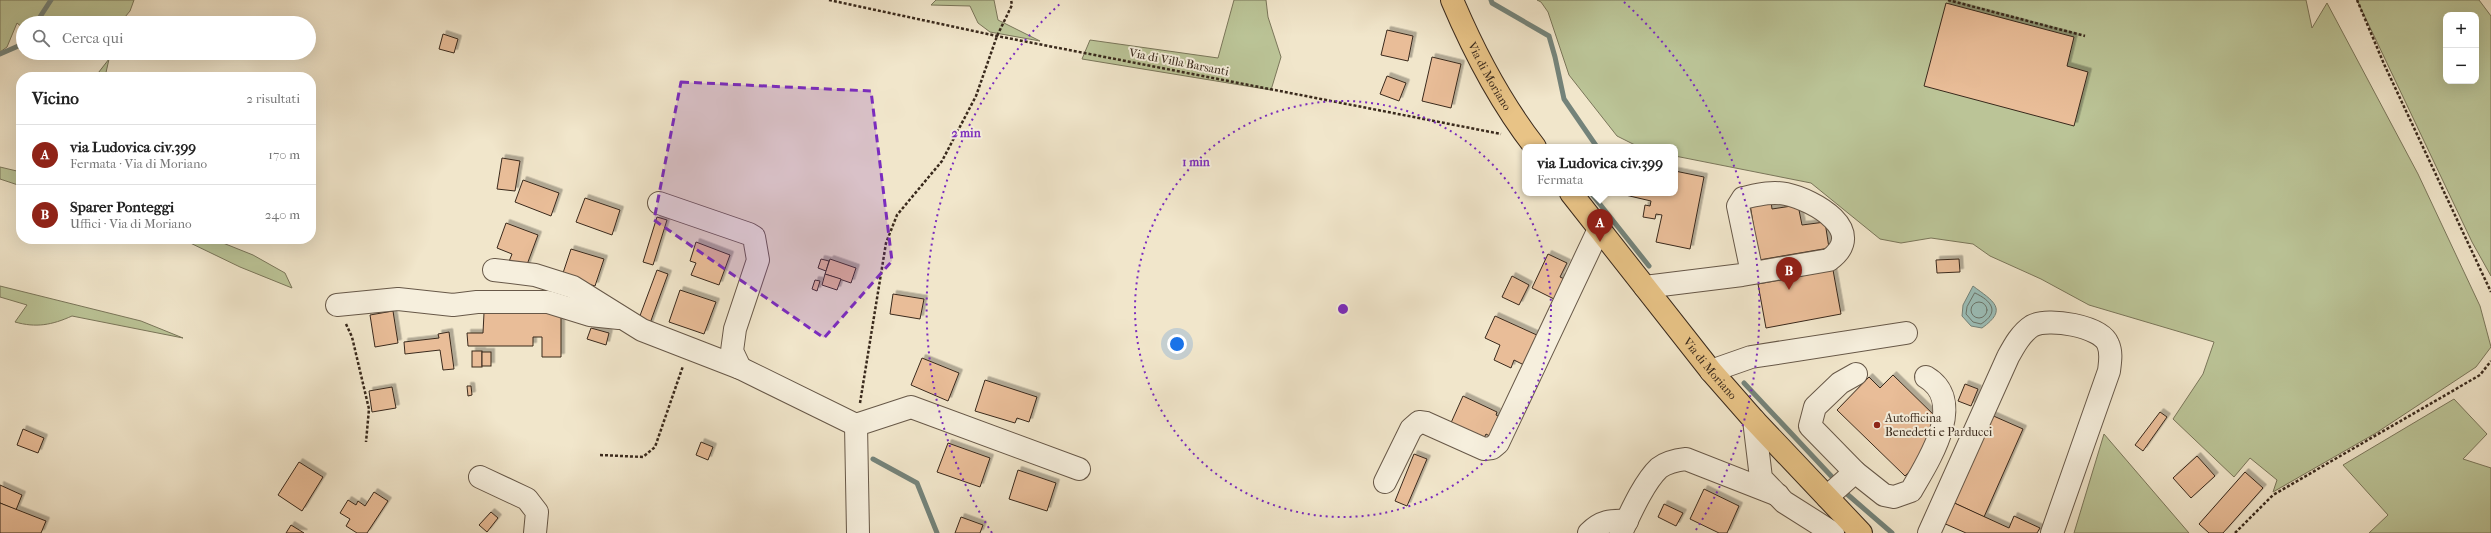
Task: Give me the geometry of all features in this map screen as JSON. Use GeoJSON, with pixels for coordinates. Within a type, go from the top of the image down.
{"type":"FeatureCollection","features":[{"type":"Feature","properties":{"kind":"main road","name":"Via di Moriano"},"geometry":{"type":"LineString","coordinates":[[1452,0],[1481,64],[1530,141]]}},
{"type":"Feature","properties":{"kind":"main road","name":"Via di Moriano"},"geometry":{"type":"LineString","coordinates":[[1573,196],[1711,371],[1754,420],[1861,533]]}},
{"type":"Feature","properties":{"kind":"street"},"geometry":{"type":"LineString","coordinates":[[1645,287],[1752,273],[1829,260],[1838,254],[1843,242],[1842,232],[1837,221],[1808,201],[1785,194],[1763,193],[1743,198],[1738,206],[1752,273]]}},
{"type":"Feature","properties":{"kind":"street"},"geometry":{"type":"LineString","coordinates":[[659,203],[754,237],[758,260],[735,329],[732,351],[740,368]]}},
{"type":"Feature","properties":{"kind":"street"},"geometry":{"type":"LineString","coordinates":[[1385,482],[1411,429],[1419,422],[1426,423],[1484,449],[1492,448],[1498,443],[1599,229]]}},
{"type":"Feature","properties":{"kind":"street"},"geometry":{"type":"LineString","coordinates":[[494,270],[535,275],[573,287],[642,330],[740,368],[856,425],[911,407],[1079,469]]}},
{"type":"Feature","properties":{"kind":"street"},"geometry":{"type":"LineString","coordinates":[[337,305],[398,298],[453,305],[477,302],[548,302],[590,315],[621,318]]}},
{"type":"Feature","properties":{"kind":"street"},"geometry":{"type":"LineString","coordinates":[[1929,533],[2008,357],[2022,335],[2032,326],[2047,321],[2058,321],[2099,334],[2108,343],[2111,356],[2109,372],[2052,533]]}},
{"type":"Feature","properties":{"kind":"street"},"geometry":{"type":"LineString","coordinates":[[1711,371],[1751,357],[1906,333]]}},
{"type":"Feature","properties":{"kind":"street"},"geometry":{"type":"LineString","coordinates":[[1856,374],[1840,383],[1815,407],[1810,426],[1855,472],[1884,494],[1894,498],[1911,492],[1938,444],[1945,411],[1939,389],[1926,377]]}},
{"type":"Feature","properties":{"kind":"street"},"geometry":{"type":"LineString","coordinates":[[1754,420],[1761,478],[1784,502],[1833,533]]}},
{"type":"Feature","properties":{"kind":"street"},"geometry":{"type":"LineString","coordinates":[[856,425],[858,533]]}},
{"type":"Feature","properties":{"kind":"street"},"geometry":{"type":"LineString","coordinates":[[1589,533],[1596,526],[1610,520],[1624,527],[1643,492],[1659,468],[1672,461],[1686,459],[1778,495]]}},
{"type":"Feature","properties":{"kind":"street"},"geometry":{"type":"LineString","coordinates":[[1827,497],[1855,472]]}},
{"type":"Feature","properties":{"kind":"street"},"geometry":{"type":"LineString","coordinates":[[480,477],[527,499],[537,512],[535,533]]}},
{"type":"Feature","properties":{"kind":"path","name":"Via di Villa Barsanti"},"geometry":{"type":"LineString","coordinates":[[830,0],[997,36],[1530,141]]}},
{"type":"Feature","properties":{"kind":"path"},"geometry":{"type":"LineString","coordinates":[[856,425],[886,243],[897,216],[942,161],[976,96],[997,36],[1012,4],[1011,0]]}},
{"type":"Feature","properties":{"kind":"path"},"geometry":{"type":"LineString","coordinates":[[1948,0],[2085,36]]}},
{"type":"Feature","properties":{"kind":"path"},"geometry":{"type":"LineString","coordinates":[[2356,0],[2384,64],[2491,292]]}},
{"type":"Feature","properties":{"kind":"path"},"geometry":{"type":"LineString","coordinates":[[337,305],[332,309],[346,324],[352,337],[369,409],[366,442]]}},
{"type":"Feature","properties":{"kind":"path"},"geometry":{"type":"LineString","coordinates":[[600,455],[643,457],[655,447],[689,348]]}},
{"type":"Feature","properties":{"kind":"path"},"geometry":{"type":"LineString","coordinates":[[2235,533],[2273,495],[2480,375],[2491,361]]}},
{"type":"Feature","properties":{"kind":"highlighted area"},"geometry":{"type":"Polygon","coordinates":[[[681,82],[871,91],[892,261],[824,338],[654,220],[681,82]]]}},
{"type":"Feature","properties":{"kind":"green space"},"geometry":{"type":"Polygon","coordinates":[[[0,0],[134,0],[130,11],[126,16],[16,16],[16,25],[7,47],[0,52],[0,0]]]}},
{"type":"Feature","properties":{"kind":"green space"},"geometry":{"type":"Polygon","coordinates":[[[936,0],[994,0],[998,20],[1040,41],[990,32],[978,23],[970,6],[931,5],[936,0]]]}},
{"type":"Feature","properties":{"kind":"green space"},"geometry":{"type":"Polygon","coordinates":[[[1234,0],[1266,0],[1268,17],[1281,57],[1271,90],[1082,59],[1090,40],[1218,58],[1234,0]]]}},
{"type":"Feature","properties":{"kind":"green space"},"geometry":{"type":"Polygon","coordinates":[[[1537,0],[2306,0],[2312,28],[2327,3],[2418,174],[2480,306],[2491,347],[2476,367],[2376,433],[2273,492],[2277,480],[2250,458],[2234,477],[2173,419],[2203,374],[2214,342],[2089,305],[2041,279],[1990,256],[1973,244],[1931,238],[1901,243],[1880,239],[1811,183],[1678,157],[1678,144],[1633,144],[1617,136],[1569,75],[1548,12],[1541,2],[1537,0]]]}},
{"type":"Feature","properties":{"kind":"green space"},"geometry":{"type":"Polygon","coordinates":[[[2357,0],[2479,0],[2491,16],[2491,276],[2472,242],[2357,0]]]}},
{"type":"Feature","properties":{"kind":"green space"},"geometry":{"type":"Polygon","coordinates":[[[108,60],[109,60],[106,72],[99,72],[108,60]]]}},
{"type":"Feature","properties":{"kind":"green space"},"geometry":{"type":"Polygon","coordinates":[[[0,167],[16,171],[16,184],[0,179],[0,167]]]}},
{"type":"Feature","properties":{"kind":"green space"},"geometry":{"type":"Polygon","coordinates":[[[192,244],[226,244],[253,255],[285,273],[292,288],[240,267],[192,244]]]}},
{"type":"Feature","properties":{"kind":"green space"},"geometry":{"type":"Polygon","coordinates":[[[0,286],[141,321],[183,338],[72,316],[58,322],[44,325],[30,325],[15,322],[27,305],[0,297],[0,286]]]}},
{"type":"Feature","properties":{"kind":"green space"},"geometry":{"type":"Polygon","coordinates":[[[2454,399],[2487,434],[2463,459],[2491,468],[2491,533],[2369,533],[2388,515],[2343,465],[2454,399]]]}},
{"type":"Feature","properties":{"kind":"green space"},"geometry":{"type":"Polygon","coordinates":[[[2104,434],[2189,533],[2074,533],[2104,434]]]}},
{"type":"Feature","properties":{"kind":"water"},"geometry":{"type":"Polygon","coordinates":[[[1973,286],[1992,301],[1996,310],[1995,316],[1982,328],[1971,326],[1962,316],[1963,305],[1973,286]]]}},
{"type":"Feature","properties":{"kind":"building"},"geometry":{"type":"Polygon","coordinates":[[[1946,3],[2074,37],[2067,66],[2088,72],[2074,126],[1924,86],[1946,3]]]}},
{"type":"Feature","properties":{"kind":"building"},"geometry":{"type":"Polygon","coordinates":[[[1387,30],[1413,36],[1408,61],[1381,55],[1387,30]]]}},
{"type":"Feature","properties":{"kind":"building"},"geometry":{"type":"Polygon","coordinates":[[[443,34],[458,39],[454,53],[439,49],[443,34]]]}},
{"type":"Feature","properties":{"kind":"building"},"geometry":{"type":"Polygon","coordinates":[[[1432,57],[1461,64],[1451,108],[1422,101],[1432,57]]]}},
{"type":"Feature","properties":{"kind":"building"},"geometry":{"type":"Polygon","coordinates":[[[1387,76],[1406,83],[1399,101],[1380,94],[1387,76]]]}},
{"type":"Feature","properties":{"kind":"building"},"geometry":{"type":"Polygon","coordinates":[[[502,158],[520,161],[515,191],[497,189],[502,158]]]}},
{"type":"Feature","properties":{"kind":"building"},"geometry":{"type":"Polygon","coordinates":[[[1678,172],[1704,177],[1690,249],[1656,242],[1662,215],[1656,214],[1655,219],[1643,217],[1645,205],[1650,206],[1651,201],[1630,196],[1678,196],[1678,172]]]}},
{"type":"Feature","properties":{"kind":"building"},"geometry":{"type":"Polygon","coordinates":[[[523,180],[559,193],[551,216],[515,202],[523,180]]]}},
{"type":"Feature","properties":{"kind":"building"},"geometry":{"type":"Polygon","coordinates":[[[585,198],[620,210],[612,235],[576,222],[585,198]]]}},
{"type":"Feature","properties":{"kind":"building"},"geometry":{"type":"Polygon","coordinates":[[[1771,201],[1772,209],[1798,205],[1802,225],[1825,222],[1829,248],[1759,260],[1750,204],[1771,201]]]}},
{"type":"Feature","properties":{"kind":"building"},"geometry":{"type":"Polygon","coordinates":[[[657,217],[667,220],[653,265],[643,262],[657,217]]]}},
{"type":"Feature","properties":{"kind":"building"},"geometry":{"type":"Polygon","coordinates":[[[506,223],[538,235],[525,270],[508,264],[512,254],[497,248],[506,223]]]}},
{"type":"Feature","properties":{"kind":"building"},"geometry":{"type":"Polygon","coordinates":[[[696,242],[730,255],[719,285],[691,275],[696,263],[690,261],[696,242]]]}},
{"type":"Feature","properties":{"kind":"building"},"geometry":{"type":"Polygon","coordinates":[[[571,249],[604,259],[595,286],[562,276],[571,249]]]}},
{"type":"Feature","properties":{"kind":"building"},"geometry":{"type":"Polygon","coordinates":[[[1548,254],[1567,263],[1560,277],[1571,282],[1562,303],[1532,288],[1548,254]]]}},
{"type":"Feature","properties":{"kind":"building"},"geometry":{"type":"Polygon","coordinates":[[[821,259],[829,261],[826,271],[818,268],[821,259]]]}},
{"type":"Feature","properties":{"kind":"building"},"geometry":{"type":"Polygon","coordinates":[[[830,259],[856,268],[851,283],[825,274],[830,259]]]}},
{"type":"Feature","properties":{"kind":"building"},"geometry":{"type":"Polygon","coordinates":[[[1959,259],[1960,272],[1937,273],[1936,260],[1959,259]]]}},
{"type":"Feature","properties":{"kind":"building"},"geometry":{"type":"Polygon","coordinates":[[[657,270],[668,274],[649,326],[638,321],[657,270]]]}},
{"type":"Feature","properties":{"kind":"building"},"geometry":{"type":"Polygon","coordinates":[[[1833,270],[1841,314],[1766,328],[1758,284],[1833,270]]]}},
{"type":"Feature","properties":{"kind":"building"},"geometry":{"type":"Polygon","coordinates":[[[825,274],[841,279],[837,290],[822,285],[825,274]]]}},
{"type":"Feature","properties":{"kind":"building"},"geometry":{"type":"Polygon","coordinates":[[[1512,276],[1529,285],[1519,305],[1502,297],[1512,276]]]}},
{"type":"Feature","properties":{"kind":"building"},"geometry":{"type":"Polygon","coordinates":[[[815,280],[820,281],[817,291],[812,289],[815,280]]]}},
{"type":"Feature","properties":{"kind":"building"},"geometry":{"type":"Polygon","coordinates":[[[680,290],[716,302],[704,334],[669,322],[680,290]]]}},
{"type":"Feature","properties":{"kind":"building"},"geometry":{"type":"Polygon","coordinates":[[[893,294],[924,299],[920,319],[890,314],[893,294]]]}},
{"type":"Feature","properties":{"kind":"building"},"geometry":{"type":"Polygon","coordinates":[[[393,311],[398,343],[375,347],[370,315],[393,311]]]}},
{"type":"Feature","properties":{"kind":"building"},"geometry":{"type":"Polygon","coordinates":[[[561,312],[561,357],[542,357],[542,337],[533,337],[533,346],[468,346],[467,333],[483,333],[484,313],[561,312]]]}},
{"type":"Feature","properties":{"kind":"building"},"geometry":{"type":"Polygon","coordinates":[[[1495,316],[1539,336],[1526,366],[1514,360],[1511,368],[1494,360],[1500,345],[1485,338],[1495,316]]]}},
{"type":"Feature","properties":{"kind":"building"},"geometry":{"type":"Polygon","coordinates":[[[591,328],[609,333],[606,345],[587,339],[591,328]]]}},
{"type":"Feature","properties":{"kind":"building"},"geometry":{"type":"Polygon","coordinates":[[[449,332],[454,369],[443,370],[440,350],[405,354],[404,342],[439,338],[438,334],[449,332]]]}},
{"type":"Feature","properties":{"kind":"building"},"geometry":{"type":"Polygon","coordinates":[[[472,351],[482,351],[482,367],[472,367],[472,351]]]}},
{"type":"Feature","properties":{"kind":"building"},"geometry":{"type":"Polygon","coordinates":[[[482,352],[491,352],[491,366],[482,366],[482,352]]]}},
{"type":"Feature","properties":{"kind":"building"},"geometry":{"type":"Polygon","coordinates":[[[922,358],[959,373],[948,401],[911,385],[922,358]]]}},
{"type":"Feature","properties":{"kind":"building"},"geometry":{"type":"Polygon","coordinates":[[[1893,375],[1938,419],[1925,432],[1937,443],[1905,476],[1837,410],[1869,377],[1880,388],[1893,375]]]}},
{"type":"Feature","properties":{"kind":"building"},"geometry":{"type":"Polygon","coordinates":[[[985,380],[1037,397],[1029,422],[1017,418],[1015,423],[975,411],[985,380]]]}},
{"type":"Feature","properties":{"kind":"building"},"geometry":{"type":"Polygon","coordinates":[[[1965,384],[1978,389],[1971,406],[1958,401],[1965,384]]]}},
{"type":"Feature","properties":{"kind":"building"},"geometry":{"type":"Polygon","coordinates":[[[467,386],[471,386],[472,395],[468,396],[467,386]]]}},
{"type":"Feature","properties":{"kind":"building"},"geometry":{"type":"Polygon","coordinates":[[[392,387],[396,408],[372,412],[369,391],[392,387]]]}},
{"type":"Feature","properties":{"kind":"building"},"geometry":{"type":"Polygon","coordinates":[[[1463,396],[1497,412],[1496,415],[1504,419],[1495,439],[1486,434],[1483,440],[1450,425],[1463,396]]]}},
{"type":"Feature","properties":{"kind":"building"},"geometry":{"type":"Polygon","coordinates":[[[2160,412],[2167,417],[2143,451],[2135,445],[2160,412]]]}},
{"type":"Feature","properties":{"kind":"building"},"geometry":{"type":"Polygon","coordinates":[[[1989,414],[2023,429],[1984,517],[1950,501],[1989,414]]]}},
{"type":"Feature","properties":{"kind":"building"},"geometry":{"type":"Polygon","coordinates":[[[23,429],[44,438],[38,453],[17,445],[23,429]]]}},
{"type":"Feature","properties":{"kind":"building"},"geometry":{"type":"Polygon","coordinates":[[[701,442],[713,447],[708,460],[696,455],[701,442]]]}},
{"type":"Feature","properties":{"kind":"building"},"geometry":{"type":"Polygon","coordinates":[[[948,443],[990,458],[980,487],[937,472],[948,443]]]}},
{"type":"Feature","properties":{"kind":"building"},"geometry":{"type":"Polygon","coordinates":[[[1414,454],[1427,459],[1407,506],[1395,501],[1414,454]]]}},
{"type":"Feature","properties":{"kind":"building"},"geometry":{"type":"Polygon","coordinates":[[[2197,456],[2215,476],[2191,498],[2173,478],[2197,456]]]}},
{"type":"Feature","properties":{"kind":"building"},"geometry":{"type":"Polygon","coordinates":[[[299,462],[323,477],[302,511],[278,495],[299,462]]]}},
{"type":"Feature","properties":{"kind":"building"},"geometry":{"type":"Polygon","coordinates":[[[1018,470],[1056,483],[1047,511],[1009,499],[1018,470]]]}},
{"type":"Feature","properties":{"kind":"building"},"geometry":{"type":"Polygon","coordinates":[[[2245,472],[2263,488],[2223,533],[2209,533],[2199,524],[2245,472]]]}},
{"type":"Feature","properties":{"kind":"building"},"geometry":{"type":"Polygon","coordinates":[[[0,485],[22,495],[16,510],[0,503],[0,485]]]}},
{"type":"Feature","properties":{"kind":"building"},"geometry":{"type":"Polygon","coordinates":[[[1704,489],[1739,506],[1727,533],[1719,533],[1690,519],[1704,489]]]}},
{"type":"Feature","properties":{"kind":"building"},"geometry":{"type":"Polygon","coordinates":[[[374,492],[388,501],[367,533],[357,533],[346,526],[350,519],[340,513],[348,500],[356,505],[358,501],[365,506],[374,492]]]}},
{"type":"Feature","properties":{"kind":"building"},"geometry":{"type":"Polygon","coordinates":[[[1950,501],[2009,528],[2014,516],[2040,528],[2037,533],[1966,533],[1941,522],[1950,501]]]}},
{"type":"Feature","properties":{"kind":"building"},"geometry":{"type":"Polygon","coordinates":[[[0,503],[46,521],[41,533],[0,533],[0,503]]]}},
{"type":"Feature","properties":{"kind":"building"},"geometry":{"type":"Polygon","coordinates":[[[1664,504],[1683,513],[1676,526],[1658,517],[1664,504]]]}},
{"type":"Feature","properties":{"kind":"building"},"geometry":{"type":"Polygon","coordinates":[[[491,512],[498,518],[487,532],[479,525],[491,512]]]}},
{"type":"Feature","properties":{"kind":"building"},"geometry":{"type":"Polygon","coordinates":[[[961,517],[983,525],[980,533],[955,533],[961,517]]]}},
{"type":"Feature","properties":{"kind":"building"},"geometry":{"type":"Polygon","coordinates":[[[291,525],[304,533],[286,533],[291,525]]]}},
{"type":"Feature","properties":{"kind":"waterway"},"geometry":{"type":"LineString","coordinates":[[41,16],[51,0]]}},
{"type":"Feature","properties":{"kind":"waterway"},"geometry":{"type":"LineString","coordinates":[[1491,0],[1492,3],[1549,36],[1564,99],[1595,144]]}},
{"type":"Feature","properties":{"kind":"waterway"},"geometry":{"type":"LineString","coordinates":[[0,54],[16,47]]}},
{"type":"Feature","properties":{"kind":"waterway"},"geometry":{"type":"LineString","coordinates":[[1593,196],[1649,266]]}},
{"type":"Feature","properties":{"kind":"waterway"},"geometry":{"type":"LineString","coordinates":[[1744,383],[1834,479]]}},
{"type":"Feature","properties":{"kind":"waterway"},"geometry":{"type":"LineString","coordinates":[[873,459],[917,483],[937,533]]}},
{"type":"Feature","properties":{"kind":"waterway"},"geometry":{"type":"LineString","coordinates":[[1847,494],[1892,533]]}},
{"type":"Feature","properties":{"kind":"place","name":"via Ludovica civ.399"},"geometry":{"type":"Point","coordinates":[1600,242]}},
{"type":"Feature","properties":{"kind":"place","name":"Sparer Ponteggi"},"geometry":{"type":"Point","coordinates":[1789,290]}},
{"type":"Feature","properties":{"kind":"place","name":"Autofficina Benedetti e Parducci"},"geometry":{"type":"Point","coordinates":[1877,425]}}]}
